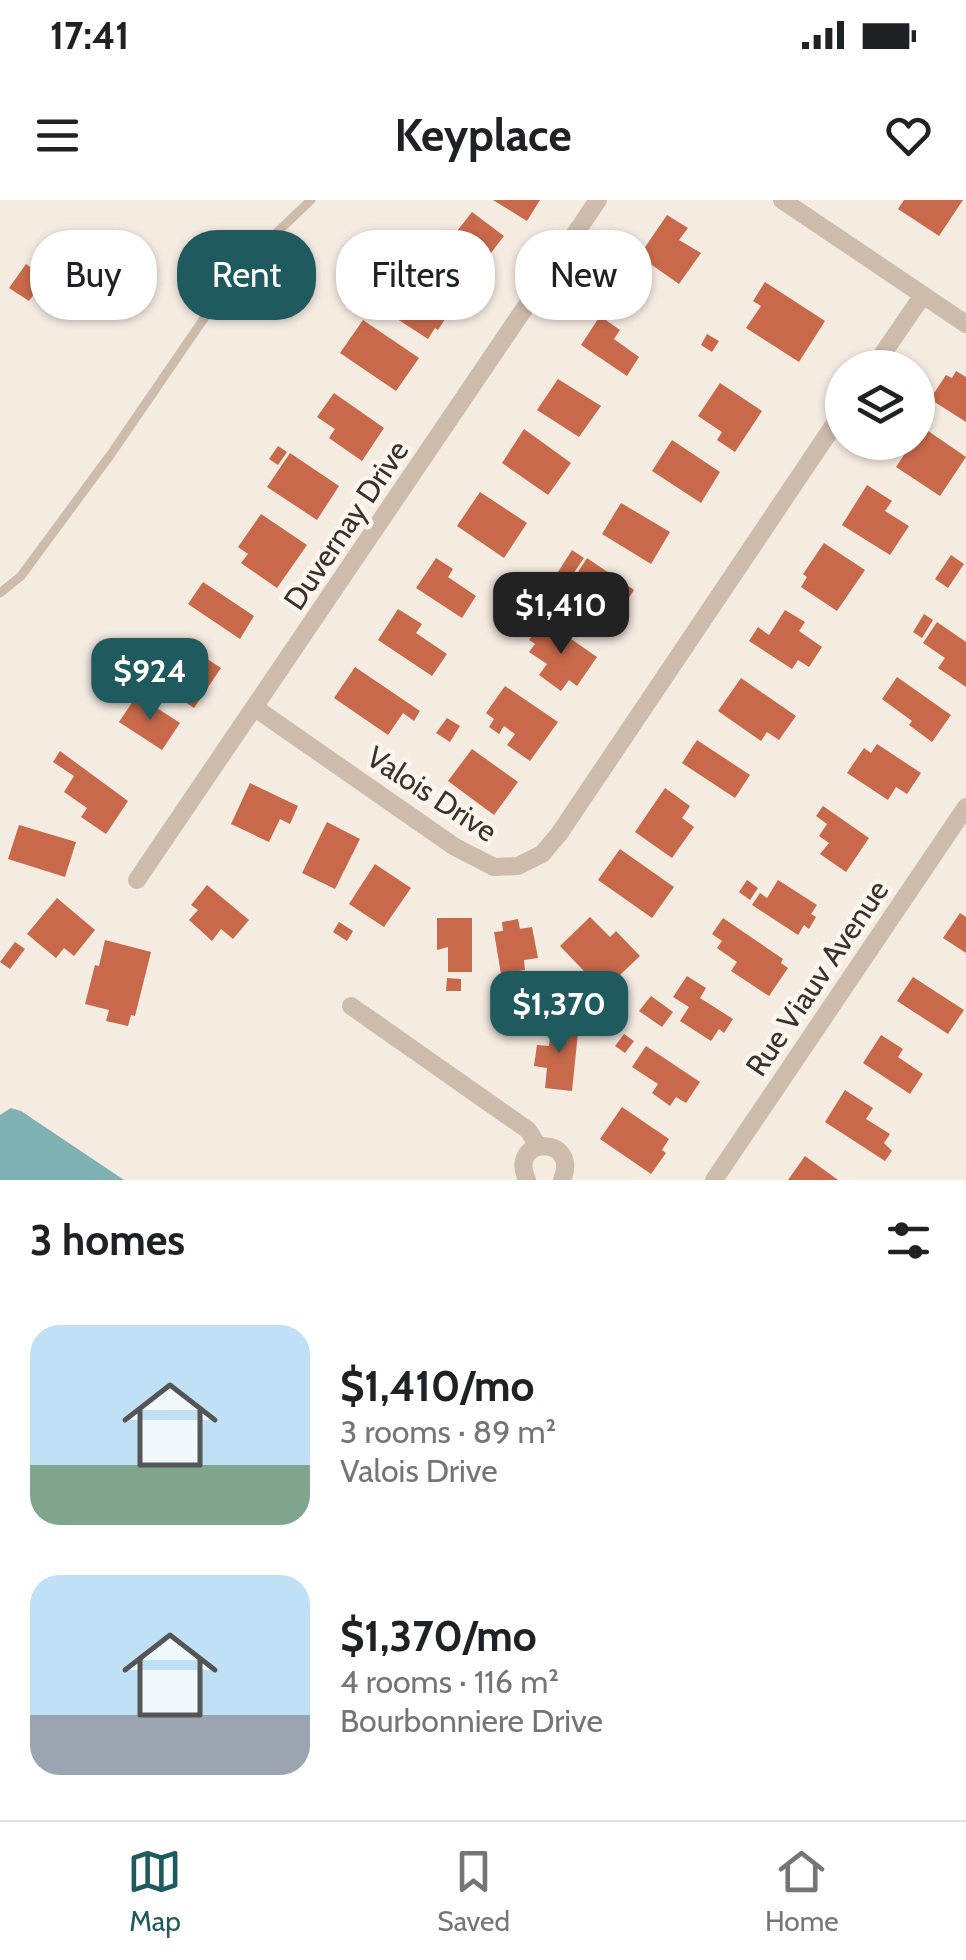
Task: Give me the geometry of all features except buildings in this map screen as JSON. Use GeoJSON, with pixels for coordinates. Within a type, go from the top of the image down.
{"type":"FeatureCollection","features":[{"type":"Feature","properties":{"kind":"street","name":"Duvernay Drive"},"geometry":{"type":"LineString","coordinates":[[137,880],[598,200]]}},
{"type":"Feature","properties":{"kind":"street"},"geometry":{"type":"LineString","coordinates":[[782,200],[966,324]]}},
{"type":"Feature","properties":{"kind":"street"},"geometry":{"type":"LineString","coordinates":[[886,350],[922,294]]}},
{"type":"Feature","properties":{"kind":"street","name":"Valois Drive"},"geometry":{"type":"LineString","coordinates":[[255,708],[455,847],[494,867],[518,866],[542,854],[559,834],[825,439]]}},
{"type":"Feature","properties":{"kind":"street","name":"Rue Viauv Avenue"},"geometry":{"type":"LineString","coordinates":[[714,1180],[966,807]]}},
{"type":"Feature","properties":{"kind":"street"},"geometry":{"type":"LineString","coordinates":[[351,1006],[528,1130],[538,1146],[559,1151],[566,1164],[563,1180]]}},
{"type":"Feature","properties":{"kind":"street"},"geometry":{"type":"LineString","coordinates":[[526,1180],[523,1162],[538,1146]]}},
{"type":"Feature","properties":{"kind":"lane"},"geometry":{"type":"LineString","coordinates":[[0,594],[21,576],[66,515],[218,298],[272,236],[311,200]]}},
{"type":"Feature","properties":{"kind":"water"},"geometry":{"type":"Polygon","coordinates":[[[11,1108],[124,1180],[0,1180],[0,1115],[11,1108]]]}}]}
